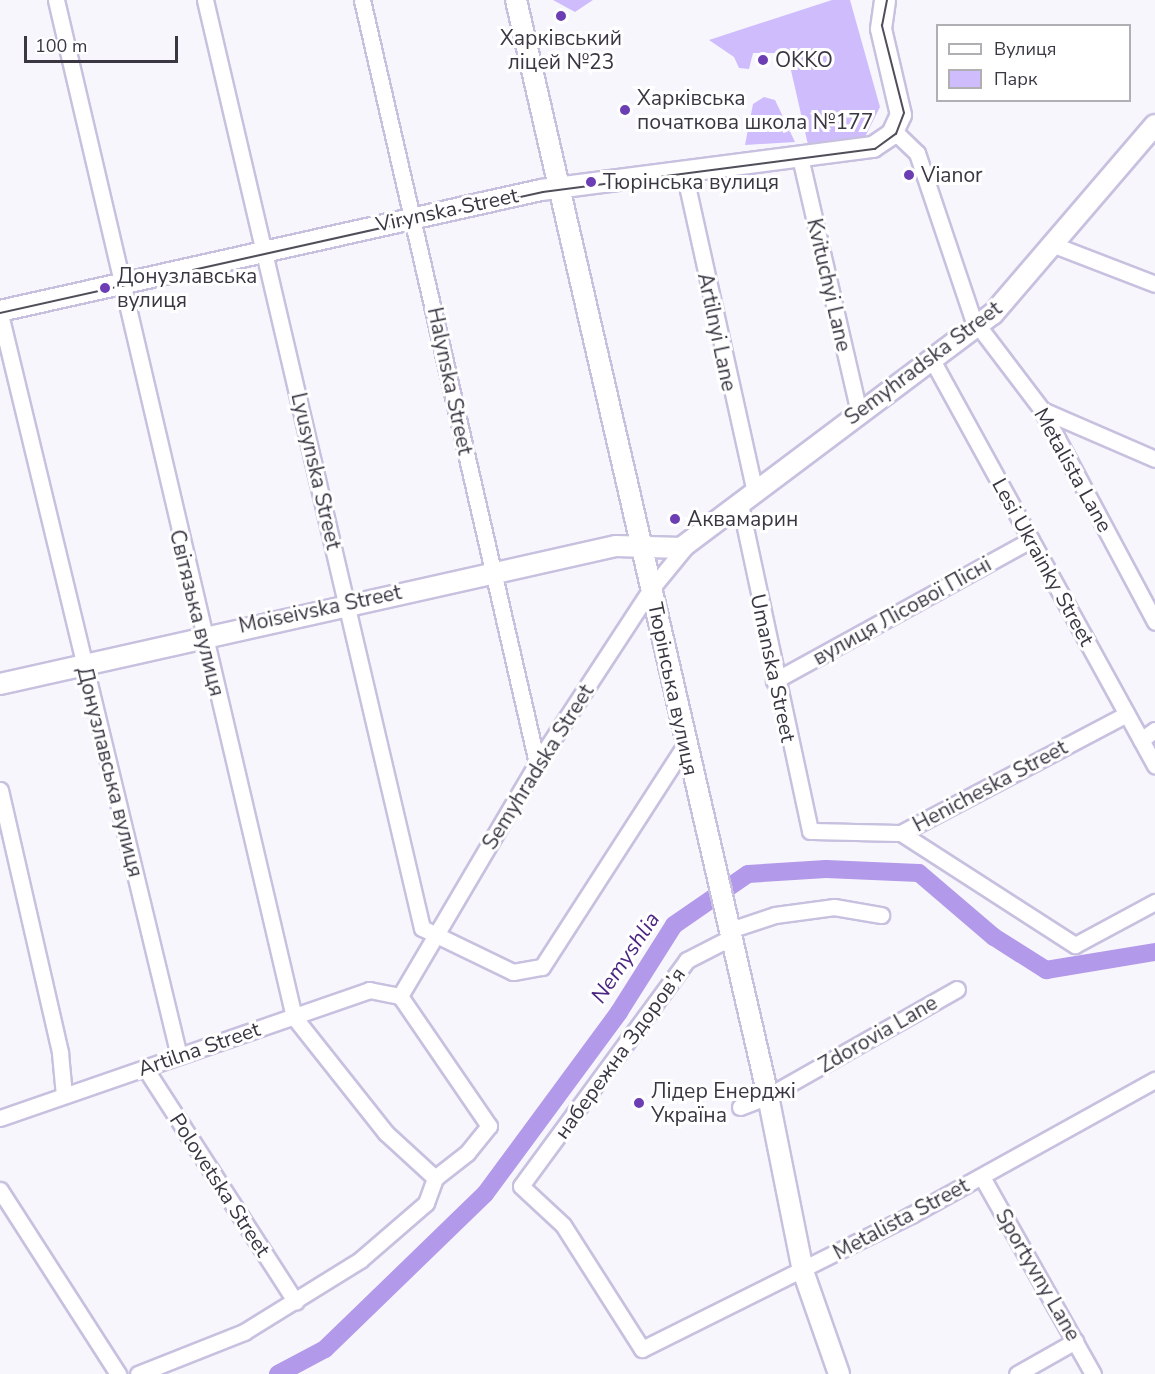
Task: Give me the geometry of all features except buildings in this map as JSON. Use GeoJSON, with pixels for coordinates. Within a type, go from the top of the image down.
{"type":"FeatureCollection","features":[{"type":"Feature","properties":{"kind":"main road","name":"Тюрінська вулиця"},"geometry":{"type":"LineString","coordinates":[[516,0],[651,589],[684,747],[730,929],[768,1096],[803,1271],[839,1374]]}},
{"type":"Feature","properties":{"kind":"main road"},"geometry":{"type":"LineString","coordinates":[[885,0],[880,29],[902,104],[894,131]]}},
{"type":"Feature","properties":{"kind":"main road","name":"Semyhradska Street"},"geometry":{"type":"LineString","coordinates":[[641,547],[669,551],[687,545],[931,358],[977,326],[1054,245],[1155,125]]}},
{"type":"Feature","properties":{"kind":"main road","name":"Virynska Street"},"geometry":{"type":"LineString","coordinates":[[0,312],[264,248],[560,188],[873,147],[894,131]]}},
{"type":"Feature","properties":{"kind":"main road","name":"Moiseivska Street"},"geometry":{"type":"LineString","coordinates":[[0,684],[83,661],[492,571],[629,544],[641,547]]}},
{"type":"Feature","properties":{"kind":"street","name":"Світязька вулиця"},"geometry":{"type":"LineString","coordinates":[[57,0],[294,1017],[386,1133],[435,1178]]}},
{"type":"Feature","properties":{"kind":"street","name":"Lyusynska Street"},"geometry":{"type":"LineString","coordinates":[[205,0],[348,604],[419,921],[435,937]]}},
{"type":"Feature","properties":{"kind":"street","name":"Halynska Street"},"geometry":{"type":"LineString","coordinates":[[362,0],[537,763]]}},
{"type":"Feature","properties":{"kind":"street","name":"Metalista Lane"},"geometry":{"type":"LineString","coordinates":[[894,131],[917,153],[977,326],[1042,410],[1155,622]]}},
{"type":"Feature","properties":{"kind":"street","name":"Kvituchyi Lane"},"geometry":{"type":"LineString","coordinates":[[800,157],[859,413]]}},
{"type":"Feature","properties":{"kind":"street","name":"Artilnyi Lane"},"geometry":{"type":"LineString","coordinates":[[684,172],[747,497]]}},
{"type":"Feature","properties":{"kind":"street"},"geometry":{"type":"LineString","coordinates":[[1054,245],[1155,284]]}},
{"type":"Feature","properties":{"kind":"street","name":"Донузлавська вулиця"},"geometry":{"type":"LineString","coordinates":[[0,312],[179,1056]]}},
{"type":"Feature","properties":{"kind":"street","name":"Lesi Ukrainky Street"},"geometry":{"type":"LineString","coordinates":[[931,358],[1155,766]]}},
{"type":"Feature","properties":{"kind":"street"},"geometry":{"type":"LineString","coordinates":[[1042,410],[1155,459]]}},
{"type":"Feature","properties":{"kind":"street","name":"Umanska Street"},"geometry":{"type":"LineString","coordinates":[[747,497],[774,681],[810,831]]}},
{"type":"Feature","properties":{"kind":"street","name":"вулиця Лісової Пісні"},"geometry":{"type":"LineString","coordinates":[[774,681],[1031,540]]}},
{"type":"Feature","properties":{"kind":"street","name":"Semyhradska Street"},"geometry":{"type":"LineString","coordinates":[[400,996],[537,763],[651,589],[687,545]]}},
{"type":"Feature","properties":{"kind":"street","name":"Henicheska Street"},"geometry":{"type":"LineString","coordinates":[[810,831],[901,833],[1127,714]]}},
{"type":"Feature","properties":{"kind":"street"},"geometry":{"type":"LineString","coordinates":[[1141,740],[1155,730]]}},
{"type":"Feature","properties":{"kind":"street"},"geometry":{"type":"LineString","coordinates":[[435,937],[513,972],[542,967],[684,747]]}},
{"type":"Feature","properties":{"kind":"street"},"geometry":{"type":"LineString","coordinates":[[0,790],[60,1053],[64,1095]]}},
{"type":"Feature","properties":{"kind":"street"},"geometry":{"type":"LineString","coordinates":[[901,833],[1075,945],[1155,902]]}},
{"type":"Feature","properties":{"kind":"street","name":"набережна Здоров’я"},"geometry":{"type":"LineString","coordinates":[[642,1349],[563,1225],[521,1186],[687,960],[730,929],[776,915],[834,907],[881,915]]}},
{"type":"Feature","properties":{"kind":"street","name":"Zdorovia Lane"},"geometry":{"type":"LineString","coordinates":[[740,1107],[768,1096],[957,989]]}},
{"type":"Feature","properties":{"kind":"street","name":"Artilna Street"},"geometry":{"type":"LineString","coordinates":[[0,1118],[369,990],[400,996]]}},
{"type":"Feature","properties":{"kind":"street"},"geometry":{"type":"LineString","coordinates":[[138,1374],[244,1332],[296,1302],[360,1260],[426,1203],[435,1178],[467,1153],[489,1126],[400,996]]}},
{"type":"Feature","properties":{"kind":"street","name":"Polovetska Street"},"geometry":{"type":"LineString","coordinates":[[145,1068],[296,1302]]}},
{"type":"Feature","properties":{"kind":"street","name":"Metalista Street"},"geometry":{"type":"LineString","coordinates":[[642,1349],[803,1271],[982,1177],[1155,1080]]}},
{"type":"Feature","properties":{"kind":"street","name":"Sportyvny Lane"},"geometry":{"type":"LineString","coordinates":[[982,1177],[1093,1374]]}},
{"type":"Feature","properties":{"kind":"street"},"geometry":{"type":"LineString","coordinates":[[0,1190],[118,1374]]}},
{"type":"Feature","properties":{"kind":"street"},"geometry":{"type":"LineString","coordinates":[[1017,1374],[1075,1341]]}},
{"type":"Feature","properties":{"kind":"green space"},"geometry":{"type":"Polygon","coordinates":[[[553,0],[593,0],[575,12],[553,0]]]}},
{"type":"Feature","properties":{"kind":"green space"},"geometry":{"type":"Polygon","coordinates":[[[832,0],[850,0],[880,107],[865,137],[809,149],[787,53],[753,53],[749,69],[739,68],[734,57],[709,40],[832,0]]]}},
{"type":"Feature","properties":{"kind":"green space"},"geometry":{"type":"Polygon","coordinates":[[[764,97],[775,100],[795,142],[745,145],[753,104],[764,97]]]}},
{"type":"Feature","properties":{"kind":"waterway","name":"Nemyshlia"},"geometry":{"type":"LineString","coordinates":[[278,1374],[325,1349],[485,1194],[619,1012],[674,925],[748,874],[826,869],[919,873],[994,937],[1046,970],[1155,952]]}},
{"type":"Feature","properties":{"kind":"tram line"},"geometry":{"type":"LineString","coordinates":[[0,313],[543,192],[875,149],[896,134],[904,113],[882,26],[887,0]]}},
{"type":"Feature","properties":{"kind":"place","name":"Харківський ліцей №23"},"geometry":{"type":"Point","coordinates":[561,16]}},
{"type":"Feature","properties":{"kind":"place","name":"OKKO"},"geometry":{"type":"Point","coordinates":[763,60]}},
{"type":"Feature","properties":{"kind":"place","name":"Харківська початкова школа №177"},"geometry":{"type":"Point","coordinates":[625,110]}},
{"type":"Feature","properties":{"kind":"place","name":"Vianor"},"geometry":{"type":"Point","coordinates":[909,175]}},
{"type":"Feature","properties":{"kind":"place","name":"Тюрінська вулиця"},"geometry":{"type":"Point","coordinates":[591,182]}},
{"type":"Feature","properties":{"kind":"place","name":"Донузлавська вулиця"},"geometry":{"type":"Point","coordinates":[105,288]}},
{"type":"Feature","properties":{"kind":"place","name":"Аквамарин"},"geometry":{"type":"Point","coordinates":[675,519]}},
{"type":"Feature","properties":{"kind":"place","name":"Лідер Енерджі Україна"},"geometry":{"type":"Point","coordinates":[639,1103]}}]}
